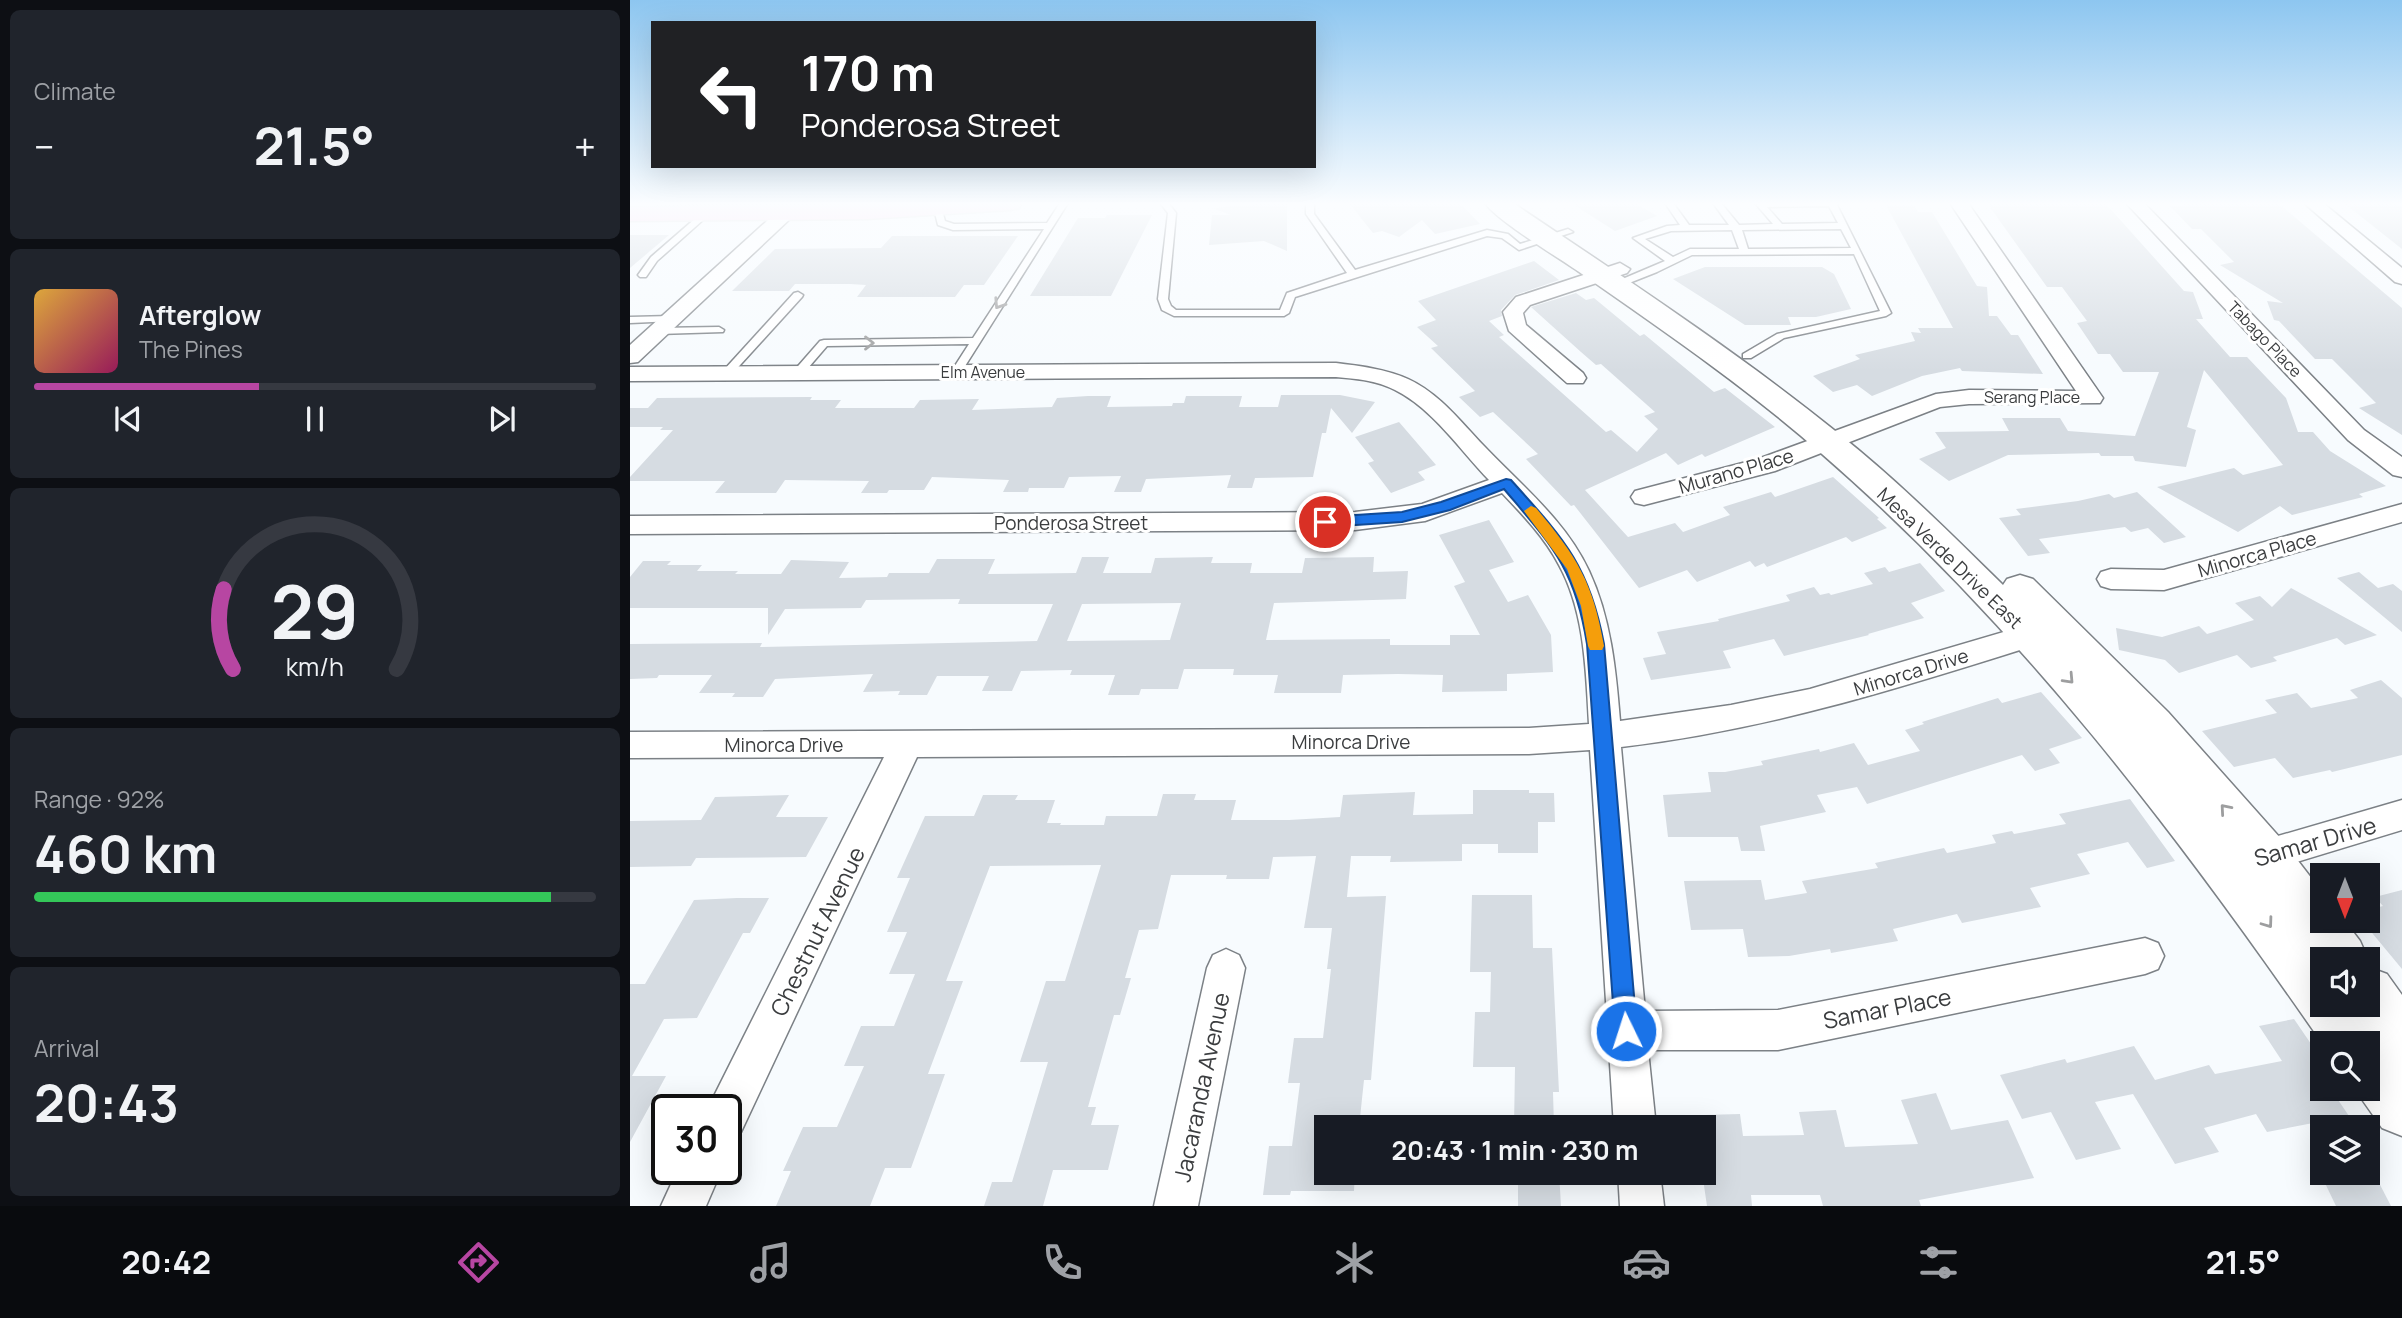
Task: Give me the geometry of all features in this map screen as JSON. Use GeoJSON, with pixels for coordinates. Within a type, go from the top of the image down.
{"type":"FeatureCollection","features":[{"type":"Feature","properties":{"kind":"street"},"geometry":{"type":"LineString","coordinates":[[632,353],[736,259]]}},
{"type":"Feature","properties":{"kind":"street","name":"Mesa Verde Drive East"},"geometry":{"type":"LineString","coordinates":[[1593,259],[1747,356],[1839,438],[1918,523],[2153,725],[2246,861],[2310,976]]}},
{"type":"Feature","properties":{"kind":"street","name":"Serang Place"},"geometry":{"type":"LineString","coordinates":[[1839,438],[1924,404],[1947,398],[2092,398],[1997,259]]}},
{"type":"Feature","properties":{"kind":"street","name":"Tabago Place"},"geometry":{"type":"LineString","coordinates":[[2189,259],[2356,435],[2402,469]]}},
{"type":"Feature","properties":{"kind":"street"},"geometry":{"type":"LineString","coordinates":[[2380,259],[2402,278]]}},
{"type":"Feature","properties":{"kind":"street","name":"Mesa Verde Drive East"},"geometry":{"type":"LineString","coordinates":[[1618,277],[1724,362],[1839,438]]}},
{"type":"Feature","properties":{"kind":"street"},"geometry":{"type":"LineString","coordinates":[[1575,378],[1516,327],[1511,318],[1513,312],[1523,301],[1618,277]]}},
{"type":"Feature","properties":{"kind":"street","name":"Elm Avenue"},"geometry":{"type":"LineString","coordinates":[[630,374],[1336,370],[1378,375],[1413,389],[1506,483],[1564,551],[1583,588],[1596,644],[1605,737],[1634,1115]]}},
{"type":"Feature","properties":{"kind":"street","name":"Murano Place"},"geometry":{"type":"LineString","coordinates":[[1644,497],[1766,465],[1839,438]]}},
{"type":"Feature","properties":{"kind":"street","name":"Ponderosa Street"},"geometry":{"type":"LineString","coordinates":[[630,525],[1355,521],[1425,512],[1506,483]]}},
{"type":"Feature","properties":{"kind":"street","name":"Minorca Place"},"geometry":{"type":"LineString","coordinates":[[2111,579],[2164,580],[2402,513]]}},
{"type":"Feature","properties":{"kind":"street","name":"Minorca Drive"},"geometry":{"type":"LineString","coordinates":[[630,745],[1529,741],[1605,737],[1667,729],[1817,700],[2044,631]]}},
{"type":"Feature","properties":{"kind":"street","name":"Chestnut Avenue"},"geometry":{"type":"LineString","coordinates":[[737,1094],[907,744]]}},
{"type":"Feature","properties":{"kind":"street","name":"Samar Drive"},"geometry":{"type":"LineString","coordinates":[[2246,861],[2402,815]]}},
{"type":"Feature","properties":{"kind":"street","name":"Mesa Verde Drive East"},"geometry":{"type":"LineString","coordinates":[[2246,861],[2330,947]]}},
{"type":"Feature","properties":{"kind":"street","name":"Samar Place"},"geometry":{"type":"LineString","coordinates":[[1626,1031],[1778,1030],[2146,956]]}},
{"type":"Feature","properties":{"kind":"street","name":"Jacaranda Avenue"},"geometry":{"type":"LineString","coordinates":[[1176,1206],[1226,968]]}},
{"type":"Feature","properties":{"kind":"street"},"geometry":{"type":"LineString","coordinates":[[2380,1009],[2402,1039]]}},
{"type":"Feature","properties":{"kind":"street"},"geometry":{"type":"LineString","coordinates":[[2380,1078],[2402,1108]]}},
{"type":"Feature","properties":{"kind":"street"},"geometry":{"type":"LineString","coordinates":[[683,1206],[693,1185]]}},
{"type":"Feature","properties":{"kind":"street"},"geometry":{"type":"LineString","coordinates":[[1640,1185],[1642,1206]]}},
{"type":"Feature","properties":{"kind":"lane"},"geometry":{"type":"LineString","coordinates":[[643,275],[654,259]]}},
{"type":"Feature","properties":{"kind":"lane"},"geometry":{"type":"LineString","coordinates":[[956,372],[1029,259]]}},
{"type":"Feature","properties":{"kind":"lane"},"geometry":{"type":"LineString","coordinates":[[1167,259],[1163,299],[1166,308],[1174,313],[1284,313],[1291,295],[1401,259]]}},
{"type":"Feature","properties":{"kind":"lane"},"geometry":{"type":"LineString","coordinates":[[1342,259],[1353,274]]}},
{"type":"Feature","properties":{"kind":"lane"},"geometry":{"type":"LineString","coordinates":[[1747,356],[1781,337],[1886,313],[1861,259]]}},
{"type":"Feature","properties":{"kind":"lane"},"geometry":{"type":"LineString","coordinates":[[1618,277],[1671,260]]}},
{"type":"Feature","properties":{"kind":"lane"},"geometry":{"type":"LineString","coordinates":[[727,373],[798,295]]}},
{"type":"Feature","properties":{"kind":"lane"},"geometry":{"type":"LineString","coordinates":[[630,320],[719,330]]}},
{"type":"Feature","properties":{"kind":"lane"},"geometry":{"type":"LineString","coordinates":[[798,373],[824,343],[976,341]]}},
{"type":"Feature","properties":{"kind":"building"},"geometry":{"type":"Polygon","coordinates":[[[630,259],[640,259],[630,268],[630,259]]]}},
{"type":"Feature","properties":{"kind":"building"},"geometry":{"type":"Polygon","coordinates":[[[764,259],[1002,259],[984,285],[964,285],[955,297],[857,297],[866,285],[850,284],[795,284],[789,291],[732,291],[764,259]]]}},
{"type":"Feature","properties":{"kind":"building"},"geometry":{"type":"Polygon","coordinates":[[[1053,259],[1130,259],[1111,296],[1030,296],[1053,259]]]}},
{"type":"Feature","properties":{"kind":"building"},"geometry":{"type":"Polygon","coordinates":[[[1916,259],[1961,259],[1977,286],[1987,287],[1989,316],[1997,316],[2011,335],[2018,335],[2043,374],[1962,371],[1960,368],[1922,376],[1872,396],[1857,385],[1833,392],[1813,376],[1860,359],[1855,355],[1915,341],[1911,332],[1921,333],[1918,328],[1953,328],[1916,259]]]}},
{"type":"Feature","properties":{"kind":"building"},"geometry":{"type":"Polygon","coordinates":[[[2027,259],[2156,259],[2184,291],[2193,292],[2203,319],[2196,319],[2230,357],[2247,357],[2286,398],[2298,432],[2313,432],[2330,451],[2386,486],[2359,494],[2363,497],[2292,515],[2280,506],[2238,532],[2157,487],[2234,468],[2243,475],[2283,465],[2204,370],[2187,427],[2196,430],[2186,467],[2135,461],[2133,456],[2101,456],[2099,453],[2008,455],[1949,481],[1919,459],[1946,448],[1935,432],[2009,431],[2002,418],[2060,418],[2068,431],[2135,436],[2159,372],[2123,372],[2110,354],[2098,354],[2077,323],[2087,321],[2062,287],[2047,287],[2027,259]]]}},
{"type":"Feature","properties":{"kind":"building"},"geometry":{"type":"Polygon","coordinates":[[[2231,259],[2344,259],[2402,308],[2402,435],[2359,408],[2376,403],[2332,359],[2315,359],[2279,321],[2274,320],[2267,301],[2283,303],[2220,265],[2234,262],[2231,259]]]}},
{"type":"Feature","properties":{"kind":"building"},"geometry":{"type":"Polygon","coordinates":[[[1534,261],[1559,280],[1515,295],[1501,310],[1502,316],[1489,321],[1504,335],[1499,337],[1606,432],[1611,430],[1637,452],[1658,429],[1644,416],[1655,412],[1601,364],[1596,365],[1531,307],[1576,293],[1586,300],[1594,298],[1640,336],[1644,334],[1714,392],[1725,388],[1775,427],[1705,457],[1702,454],[1678,465],[1666,453],[1585,490],[1628,537],[1675,523],[1683,532],[1730,515],[1723,507],[1771,492],[1775,497],[1833,477],[1887,528],[1852,542],[1846,537],[1767,567],[1764,563],[1755,567],[1750,561],[1697,582],[1687,570],[1639,588],[1574,505],[1571,506],[1526,459],[1538,454],[1493,412],[1480,417],[1459,397],[1475,391],[1431,348],[1438,346],[1417,327],[1436,320],[1418,301],[1534,261]]]}},
{"type":"Feature","properties":{"kind":"building"},"geometry":{"type":"Polygon","coordinates":[[[1705,267],[1822,267],[1834,274],[1851,309],[1816,317],[1788,317],[1791,325],[1745,325],[1673,279],[1705,267]]]}},
{"type":"Feature","properties":{"kind":"building"},"geometry":{"type":"Polygon","coordinates":[[[1281,395],[1340,395],[1375,402],[1352,433],[1331,408],[1326,433],[1322,433],[1313,477],[1255,478],[1252,488],[1227,488],[1231,475],[1146,479],[1141,492],[1114,492],[1121,476],[1069,477],[1064,488],[1029,488],[1028,492],[1003,492],[1009,480],[932,477],[924,490],[889,490],[887,493],[861,493],[869,481],[785,480],[776,493],[715,493],[725,481],[630,481],[630,477],[673,430],[660,430],[663,427],[630,427],[630,408],[648,408],[657,398],[812,397],[810,400],[841,400],[835,408],[914,408],[920,400],[979,399],[972,410],[1052,407],[1057,398],[1088,396],[1111,396],[1107,407],[1172,406],[1173,403],[1184,403],[1186,396],[1242,396],[1239,407],[1278,407],[1281,395]]]}},
{"type":"Feature","properties":{"kind":"building"},"geometry":{"type":"Polygon","coordinates":[[[1399,422],[1436,465],[1418,472],[1425,480],[1391,493],[1368,463],[1374,461],[1355,437],[1399,422]]]}},
{"type":"Feature","properties":{"kind":"building"},"geometry":{"type":"Polygon","coordinates":[[[2137,492],[2186,537],[2164,543],[2148,528],[2131,532],[2125,527],[2039,539],[2050,553],[2028,556],[1999,518],[2021,515],[2016,509],[2109,494],[2114,498],[2137,492]]]}},
{"type":"Feature","properties":{"kind":"building"},"geometry":{"type":"Polygon","coordinates":[[[1489,520],[1514,562],[1489,570],[1508,602],[1528,595],[1551,635],[1553,672],[1507,674],[1507,691],[1442,692],[1443,675],[1398,674],[1343,675],[1341,693],[1274,693],[1278,675],[1233,675],[1234,669],[1184,669],[1178,689],[1141,689],[1139,695],[1108,695],[1115,675],[1070,675],[1072,670],[1021,671],[1012,691],[982,691],[989,676],[937,676],[927,695],[898,695],[900,691],[863,692],[873,674],[775,679],[763,697],[732,697],[735,693],[699,693],[712,675],[659,675],[657,678],[630,679],[630,644],[762,643],[760,647],[1037,641],[1053,604],[958,604],[960,599],[866,600],[861,608],[785,609],[768,635],[768,608],[630,608],[630,577],[643,561],[671,561],[667,565],[702,565],[697,571],[738,571],[735,574],[781,574],[791,560],[849,562],[839,578],[887,577],[889,573],[929,573],[937,559],[995,559],[988,574],[1076,573],[1082,557],[1109,557],[1103,573],[1151,573],[1155,558],[1213,557],[1211,563],[1252,563],[1250,573],[1302,573],[1305,558],[1374,557],[1373,572],[1408,571],[1406,599],[1274,603],[1266,640],[1390,639],[1390,645],[1450,645],[1450,635],[1480,635],[1454,586],[1465,582],[1439,535],[1489,520]],[[1181,603],[1082,604],[1067,641],[1170,640],[1181,603]]]}},
{"type":"Feature","properties":{"kind":"building"},"geometry":{"type":"Polygon","coordinates":[[[1920,563],[1945,591],[1911,603],[1924,618],[1784,656],[1774,639],[1723,651],[1731,668],[1651,680],[1643,658],[1666,654],[1657,632],[1719,621],[1718,619],[1790,601],[1786,595],[1814,587],[1820,595],[1831,595],[1873,584],[1864,573],[1885,567],[1889,572],[1920,563]]]}},
{"type":"Feature","properties":{"kind":"building"},"geometry":{"type":"Polygon","coordinates":[[[2359,572],[2378,588],[2393,584],[2402,591],[2402,632],[2337,578],[2359,572]]]}},
{"type":"Feature","properties":{"kind":"building"},"geometry":{"type":"Polygon","coordinates":[[[2291,588],[2377,635],[2345,645],[2337,638],[2273,657],[2277,661],[2251,668],[2237,655],[2179,673],[2165,660],[2119,650],[2116,628],[2162,637],[2199,626],[2207,634],[2254,620],[2235,603],[2260,596],[2272,607],[2291,588]]]}},
{"type":"Feature","properties":{"kind":"building"},"geometry":{"type":"Polygon","coordinates":[[[2381,680],[2402,698],[2402,755],[2332,772],[2330,770],[2293,778],[2275,758],[2234,767],[2202,731],[2277,713],[2265,700],[2297,693],[2311,708],[2358,698],[2350,690],[2381,680]]]}},
{"type":"Feature","properties":{"kind":"building"},"geometry":{"type":"Polygon","coordinates":[[[2041,692],[2082,738],[2049,749],[2060,763],[2035,771],[2022,755],[1867,804],[1857,787],[1817,795],[1826,812],[1760,826],[1765,851],[1741,851],[1738,837],[1668,837],[1663,795],[1711,792],[1708,772],[1725,772],[1763,765],[1761,761],[1819,749],[1820,752],[1854,743],[1868,765],[1920,751],[1905,730],[1924,724],[1922,722],[1998,698],[2002,703],[2041,692]]]}},
{"type":"Feature","properties":{"kind":"building"},"geometry":{"type":"Polygon","coordinates":[[[1473,790],[1554,793],[1555,822],[1538,822],[1538,853],[1498,853],[1498,844],[1462,844],[1462,861],[1390,862],[1391,856],[1351,856],[1347,897],[1386,896],[1371,1080],[1364,1080],[1360,1115],[1314,1115],[1314,1185],[1354,1185],[1354,1191],[1291,1191],[1290,1195],[1263,1195],[1269,1146],[1292,1146],[1300,1083],[1288,1083],[1294,1038],[1323,1038],[1331,969],[1327,969],[1332,928],[1304,928],[1316,856],[1273,857],[1269,879],[1226,879],[1227,875],[1171,875],[1158,929],[1139,930],[1125,978],[1131,978],[1120,1015],[1114,1015],[1088,1107],[1096,1107],[1091,1125],[1119,1125],[1108,1170],[1053,1170],[1043,1206],[984,1206],[992,1182],[1012,1182],[1048,1062],[1020,1062],[1046,981],[1065,981],[1101,865],[990,866],[946,981],[963,981],[928,1074],[945,1074],[911,1168],[885,1168],[870,1206],[776,1206],[791,1171],[783,1171],[803,1127],[837,1127],[864,1066],[844,1066],[861,1026],[894,1026],[915,974],[889,974],[907,932],[887,932],[910,878],[897,878],[925,816],[974,816],[983,795],[1018,795],[1015,800],[1055,800],[1047,823],[1104,825],[1106,816],[1157,816],[1163,794],[1196,794],[1194,800],[1236,800],[1231,820],[1289,820],[1340,817],[1343,795],[1415,792],[1413,815],[1473,814],[1473,790]]]}},
{"type":"Feature","properties":{"kind":"building"},"geometry":{"type":"Polygon","coordinates":[[[789,795],[776,817],[828,817],[806,857],[696,858],[691,866],[630,867],[630,821],[701,820],[715,797],[789,795]]]}},
{"type":"Feature","properties":{"kind":"building"},"geometry":{"type":"Polygon","coordinates":[[[2130,799],[2175,861],[2147,868],[2128,842],[2077,854],[2090,874],[2030,888],[2041,907],[1962,923],[1957,914],[1893,929],[1898,941],[1831,953],[1830,949],[1789,956],[1748,957],[1743,929],[1691,930],[1684,881],[1761,880],[1765,900],[1807,893],[1802,881],[1878,868],[1875,863],[1944,848],[1947,853],[1996,843],[1992,835],[2012,831],[2014,834],[2066,824],[2059,814],[2130,799]]]}},
{"type":"Feature","properties":{"kind":"building"},"geometry":{"type":"Polygon","coordinates":[[[2402,890],[2402,969],[2372,933],[2380,933],[2380,907],[2383,906],[2380,896],[2402,890]]]}},
{"type":"Feature","properties":{"kind":"building"},"geometry":{"type":"Polygon","coordinates":[[[1472,895],[1532,895],[1533,948],[1552,948],[1559,1092],[1553,1092],[1554,1115],[1514,1115],[1515,1067],[1473,1067],[1475,1012],[1490,1012],[1491,972],[1470,972],[1472,895]]]}},
{"type":"Feature","properties":{"kind":"building"},"geometry":{"type":"Polygon","coordinates":[[[769,898],[750,933],[743,933],[697,1018],[664,1019],[632,1076],[666,1076],[656,1094],[651,1094],[651,1104],[630,1142],[630,984],[645,984],[694,900],[769,898]]]}},
{"type":"Feature","properties":{"kind":"building"},"geometry":{"type":"Polygon","coordinates":[[[2294,1019],[2310,1042],[2310,1101],[2339,1101],[2348,1115],[2310,1115],[2310,1124],[2267,1132],[2256,1114],[2204,1128],[2219,1152],[2175,1164],[2133,1094],[2095,1102],[2121,1149],[2076,1160],[2051,1112],[2022,1119],[2000,1075],[2065,1059],[2067,1063],[2134,1046],[2155,1080],[2209,1065],[2215,1074],[2282,1061],[2259,1026],[2294,1019]]]}},
{"type":"Feature","properties":{"kind":"building"},"geometry":{"type":"Polygon","coordinates":[[[1936,1093],[1951,1130],[2008,1120],[2034,1178],[1919,1200],[1921,1206],[1823,1206],[1820,1195],[1751,1195],[1752,1206],[1707,1206],[1704,1185],[1716,1185],[1716,1115],[1704,1115],[1740,1114],[1743,1136],[1804,1135],[1799,1112],[1836,1110],[1845,1147],[1918,1144],[1901,1100],[1936,1093]]]}},
{"type":"Feature","properties":{"kind":"building"},"geometry":{"type":"Polygon","coordinates":[[[1518,1185],[1560,1185],[1561,1206],[1518,1206],[1518,1185]]]}},
{"type":"Feature","properties":{"kind":"building"},"geometry":{"type":"Polygon","coordinates":[[[2326,1185],[2380,1185],[2391,1206],[2336,1206],[2326,1185]]]}},
{"type":"Feature","properties":{"kind":"slow traffic"},"geometry":{"type":"LineString","coordinates":[[1531,511],[1564,551],[1575,569],[1589,606],[1596,646]]}},
{"type":"Feature","properties":{"kind":"route"},"geometry":{"type":"LineString","coordinates":[[1325,522],[1402,517],[1444,506],[1506,483],[1553,537],[1575,569],[1589,606],[1596,644],[1626,1031]]}}]}
